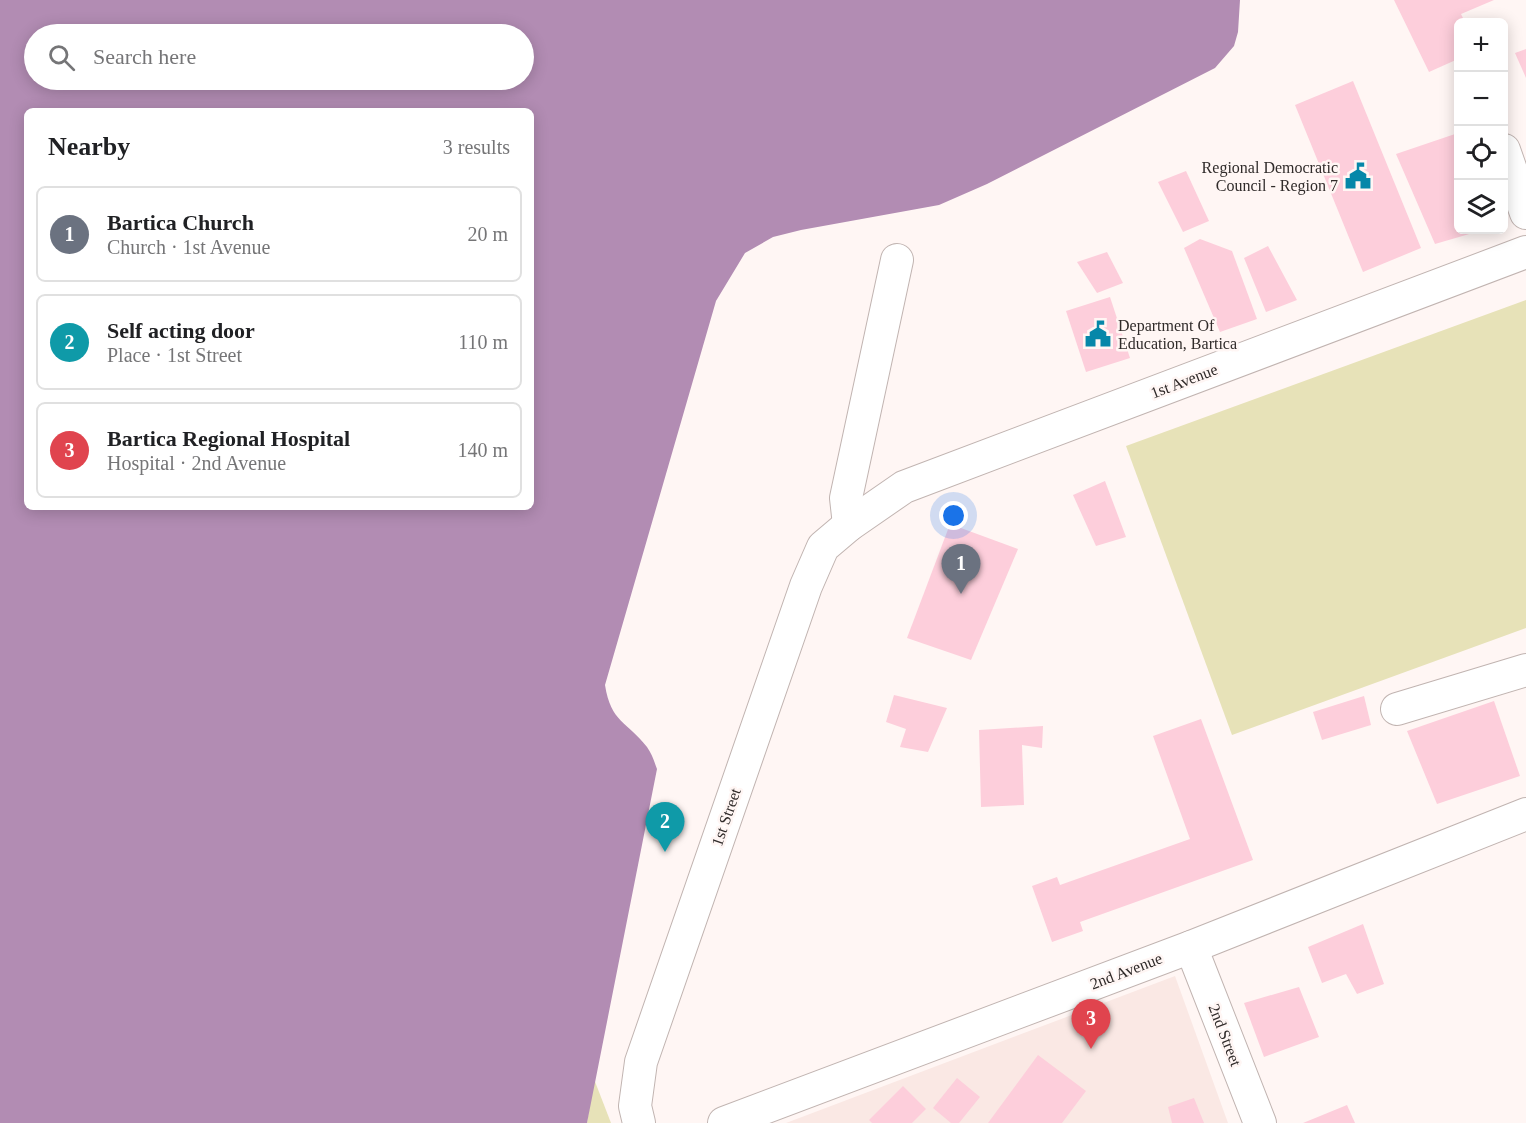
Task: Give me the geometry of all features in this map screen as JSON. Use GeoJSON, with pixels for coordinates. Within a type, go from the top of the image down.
{"type":"FeatureCollection","features":[{"type":"Feature","properties":{"kind":"street"},"geometry":{"type":"LineString","coordinates":[[1508,164],[1526,213]]}},
{"type":"Feature","properties":{"kind":"street","name":"1st Avenue"},"geometry":{"type":"LineString","coordinates":[[849,525],[904,487],[1526,252]]}},
{"type":"Feature","properties":{"kind":"street"},"geometry":{"type":"LineString","coordinates":[[849,525],[846,498],[897,260]]}},
{"type":"Feature","properties":{"kind":"street","name":"1st Street"},"geometry":{"type":"LineString","coordinates":[[639,1123],[635,1106],[641,1062],[806,586],[823,547],[849,525]]}},
{"type":"Feature","properties":{"kind":"street"},"geometry":{"type":"LineString","coordinates":[[1397,709],[1526,670]]}},
{"type":"Feature","properties":{"kind":"street","name":"2nd Avenue"},"geometry":{"type":"LineString","coordinates":[[724,1123],[1191,947],[1526,814]]}},
{"type":"Feature","properties":{"kind":"street","name":"2nd Street"},"geometry":{"type":"LineString","coordinates":[[1191,947],[1260,1123]]}},
{"type":"Feature","properties":{"kind":"shaded area"},"geometry":{"type":"Polygon","coordinates":[[[0,0],[1240,0],[1238,32],[1234,46],[1215,68],[987,184],[939,205],[773,237],[745,253],[716,301],[605,685],[611,707],[647,747],[657,769],[587,1123],[0,1123],[0,0]]]}},
{"type":"Feature","properties":{"kind":"shaded area"},"geometry":{"type":"Polygon","coordinates":[[[1526,300],[1526,628],[1232,735],[1126,446],[1526,300]]]}},
{"type":"Feature","properties":{"kind":"shaded area"},"geometry":{"type":"Polygon","coordinates":[[[1175,976],[1228,1123],[786,1123],[1175,976]]]}},
{"type":"Feature","properties":{"kind":"shaded area"},"geometry":{"type":"Polygon","coordinates":[[[594,1079],[611,1123],[587,1123],[594,1079]]]}},
{"type":"Feature","properties":{"kind":"building"},"geometry":{"type":"Polygon","coordinates":[[[1394,0],[1494,0],[1461,14],[1463,18],[1454,18],[1454,61],[1429,72],[1394,0]]]}},
{"type":"Feature","properties":{"kind":"building"},"geometry":{"type":"Polygon","coordinates":[[[1526,49],[1526,78],[1515,53],[1526,49]]]}},
{"type":"Feature","properties":{"kind":"building","name":"Regional Democratic Council - Region 7"},"geometry":{"type":"Polygon","coordinates":[[[1353,81],[1421,248],[1363,272],[1295,105],[1353,81]]]}},
{"type":"Feature","properties":{"kind":"building"},"geometry":{"type":"Polygon","coordinates":[[[1454,134],[1454,234],[1469,234],[1435,244],[1396,154],[1454,134]]]}},
{"type":"Feature","properties":{"kind":"building"},"geometry":{"type":"Polygon","coordinates":[[[1186,171],[1209,221],[1183,232],[1158,182],[1186,171]]]}},
{"type":"Feature","properties":{"kind":"building"},"geometry":{"type":"Polygon","coordinates":[[[1200,239],[1232,251],[1257,319],[1220,332],[1184,248],[1200,239]]]}},
{"type":"Feature","properties":{"kind":"building"},"geometry":{"type":"Polygon","coordinates":[[[1268,246],[1297,300],[1266,312],[1244,258],[1268,246]]]}},
{"type":"Feature","properties":{"kind":"building"},"geometry":{"type":"Polygon","coordinates":[[[1107,252],[1123,283],[1097,293],[1077,262],[1107,252]]]}},
{"type":"Feature","properties":{"kind":"building","name":"Department Of Education, Bartica"},"geometry":{"type":"Polygon","coordinates":[[[1110,297],[1130,358],[1086,372],[1066,311],[1110,297]]]}},
{"type":"Feature","properties":{"kind":"building"},"geometry":{"type":"Polygon","coordinates":[[[1105,481],[1126,537],[1096,546],[1073,495],[1105,481]]]}},
{"type":"Feature","properties":{"kind":"building"},"geometry":{"type":"Polygon","coordinates":[[[950,524],[1018,549],[971,660],[907,638],[950,524]]]}},
{"type":"Feature","properties":{"kind":"building"},"geometry":{"type":"Polygon","coordinates":[[[894,695],[947,708],[928,752],[900,747],[906,729],[886,722],[894,695]]]}},
{"type":"Feature","properties":{"kind":"building"},"geometry":{"type":"Polygon","coordinates":[[[1364,696],[1371,725],[1322,740],[1313,712],[1364,696]]]}},
{"type":"Feature","properties":{"kind":"building"},"geometry":{"type":"Polygon","coordinates":[[[1494,701],[1520,776],[1437,804],[1407,731],[1494,701]]]}},
{"type":"Feature","properties":{"kind":"building"},"geometry":{"type":"Polygon","coordinates":[[[1201,719],[1253,860],[1080,922],[1083,931],[1052,942],[1032,886],[1057,877],[1060,885],[1190,839],[1153,736],[1201,719]]]}},
{"type":"Feature","properties":{"kind":"building"},"geometry":{"type":"Polygon","coordinates":[[[1043,726],[1042,748],[1022,745],[1024,805],[981,807],[979,730],[1043,726]]]}},
{"type":"Feature","properties":{"kind":"building"},"geometry":{"type":"Polygon","coordinates":[[[1363,924],[1384,984],[1357,994],[1346,974],[1322,983],[1308,947],[1363,924]]]}},
{"type":"Feature","properties":{"kind":"building"},"geometry":{"type":"Polygon","coordinates":[[[1299,987],[1319,1037],[1264,1057],[1244,1003],[1299,987]]]}},
{"type":"Feature","properties":{"kind":"building"},"geometry":{"type":"Polygon","coordinates":[[[1038,1055],[1086,1091],[1062,1123],[988,1123],[1038,1055]]]}},
{"type":"Feature","properties":{"kind":"building"},"geometry":{"type":"Polygon","coordinates":[[[957,1078],[980,1097],[959,1123],[951,1123],[933,1108],[957,1078]]]}},
{"type":"Feature","properties":{"kind":"building"},"geometry":{"type":"Polygon","coordinates":[[[903,1086],[926,1109],[912,1123],[872,1123],[869,1120],[903,1086]]]}},
{"type":"Feature","properties":{"kind":"building"},"geometry":{"type":"Polygon","coordinates":[[[1194,1098],[1204,1123],[1172,1123],[1168,1107],[1194,1098]]]}},
{"type":"Feature","properties":{"kind":"building"},"geometry":{"type":"Polygon","coordinates":[[[1347,1105],[1355,1123],[1303,1123],[1347,1105]]]}},
{"type":"Feature","properties":{"kind":"place","name":"Regional Democratic Council - Region 7"},"geometry":{"type":"Point","coordinates":[1358,176]}},
{"type":"Feature","properties":{"kind":"place","name":"Department Of Education, Bartica"},"geometry":{"type":"Point","coordinates":[1098,334]}},
{"type":"Feature","properties":{"kind":"place","name":"Bartica Church"},"geometry":{"type":"Point","coordinates":[961,594]}},
{"type":"Feature","properties":{"kind":"place","name":"Self acting door"},"geometry":{"type":"Point","coordinates":[665,852]}},
{"type":"Feature","properties":{"kind":"place","name":"Bartica Regional Hospital"},"geometry":{"type":"Point","coordinates":[1091,1049]}}]}
